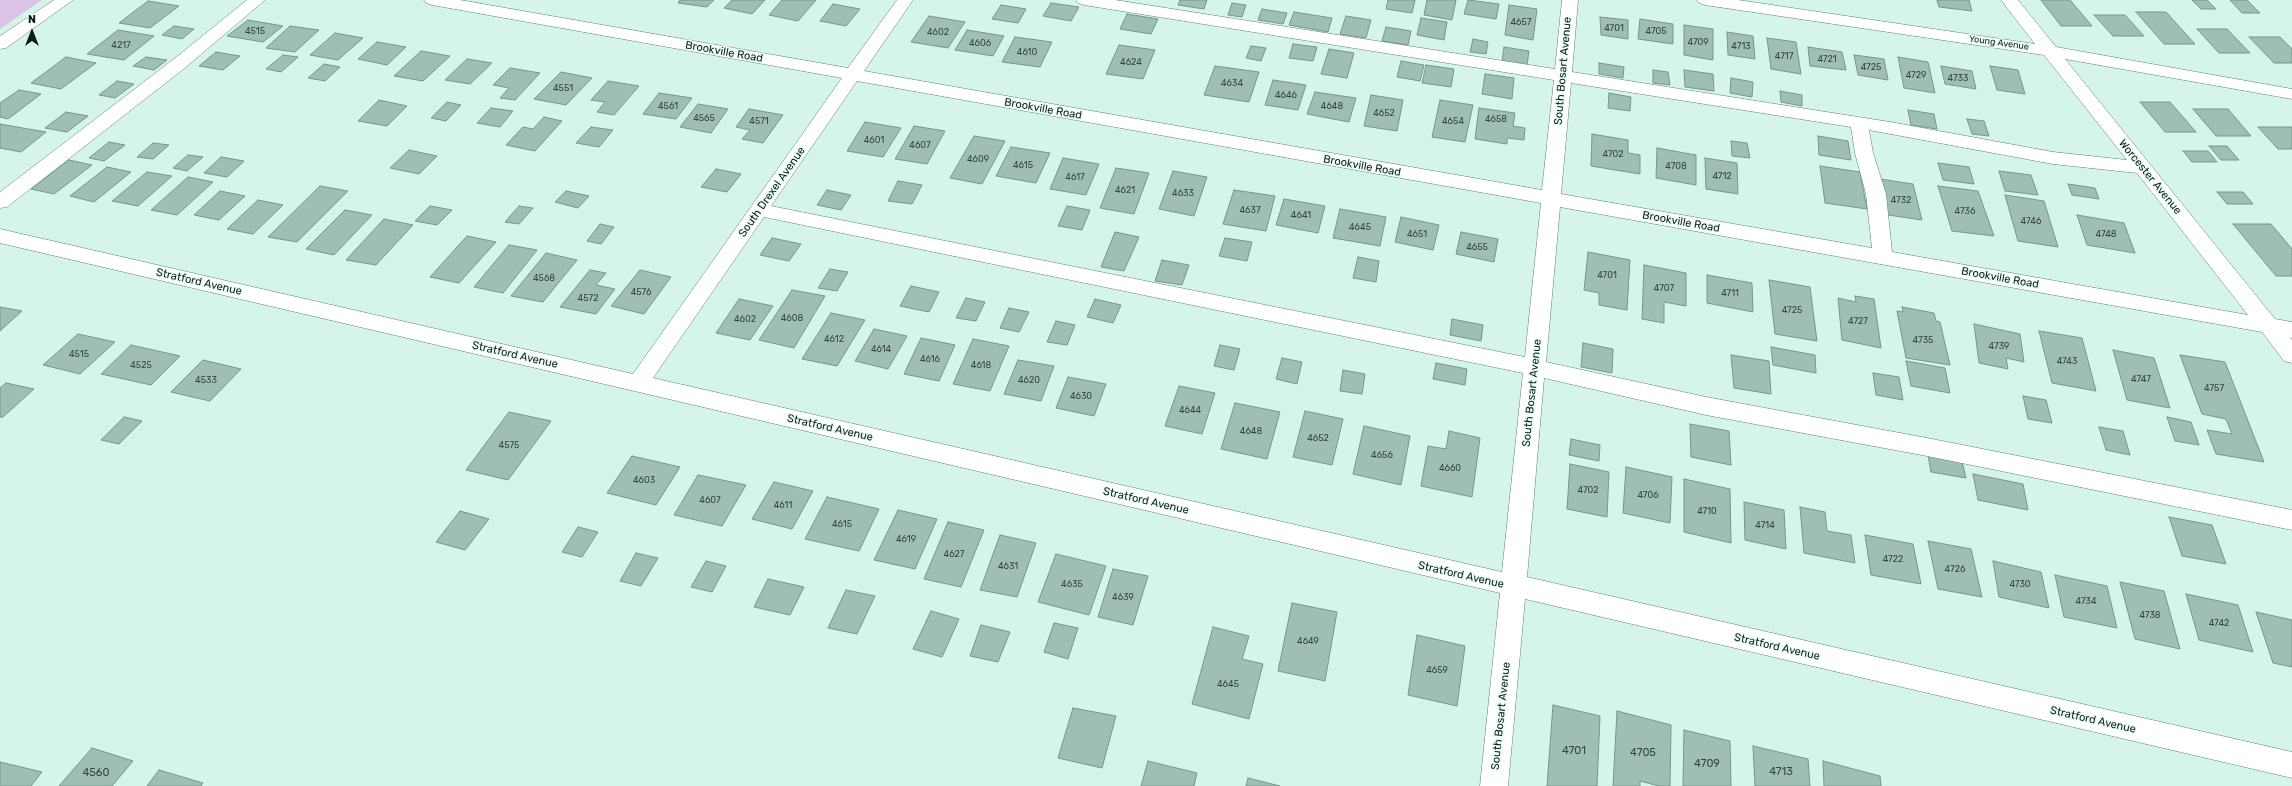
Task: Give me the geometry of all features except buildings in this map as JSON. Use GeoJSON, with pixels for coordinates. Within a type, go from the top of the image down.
{"type":"FeatureCollection","features":[{"type":"Feature","properties":{"kind":"street"},"geometry":{"type":"LineString","coordinates":[[0,44],[65,0]]}},
{"type":"Feature","properties":{"kind":"street"},"geometry":{"type":"LineString","coordinates":[[0,202],[180,63],[257,0]]}},
{"type":"Feature","properties":{"kind":"street","name":"Brookville Road"},"geometry":{"type":"LineString","coordinates":[[432,0],[2292,330]]}},
{"type":"Feature","properties":{"kind":"street","name":"South Drexel Avenue"},"geometry":{"type":"LineString","coordinates":[[638,383],[905,0]]}},
{"type":"Feature","properties":{"kind":"street"},"geometry":{"type":"LineString","coordinates":[[1084,0],[1859,123],[2053,158],[2143,168]]}},
{"type":"Feature","properties":{"kind":"street","name":"South Bosart Avenue"},"geometry":{"type":"LineString","coordinates":[[1494,786],[1570,0]]}},
{"type":"Feature","properties":{"kind":"street","name":"Young Avenue"},"geometry":{"type":"LineString","coordinates":[[1705,0],[2049,50],[2292,94]]}},
{"type":"Feature","properties":{"kind":"street","name":"Worcester Avenue"},"geometry":{"type":"LineString","coordinates":[[2008,0],[2292,355]]}},
{"type":"Feature","properties":{"kind":"street"},"geometry":{"type":"LineString","coordinates":[[1859,123],[1864,153],[1876,194],[1883,258]]}},
{"type":"Feature","properties":{"kind":"street"},"geometry":{"type":"LineString","coordinates":[[759,210],[1298,320],[1474,354],[1706,406],[1927,447],[2292,520]]}},
{"type":"Feature","properties":{"kind":"street","name":"Stratford Avenue"},"geometry":{"type":"LineString","coordinates":[[0,236],[1513,587],[2292,765]]}},
{"type":"Feature","properties":{"kind":"shaded area"},"geometry":{"type":"Polygon","coordinates":[[[0,0],[42,0],[0,29],[0,0]]]}}]}
